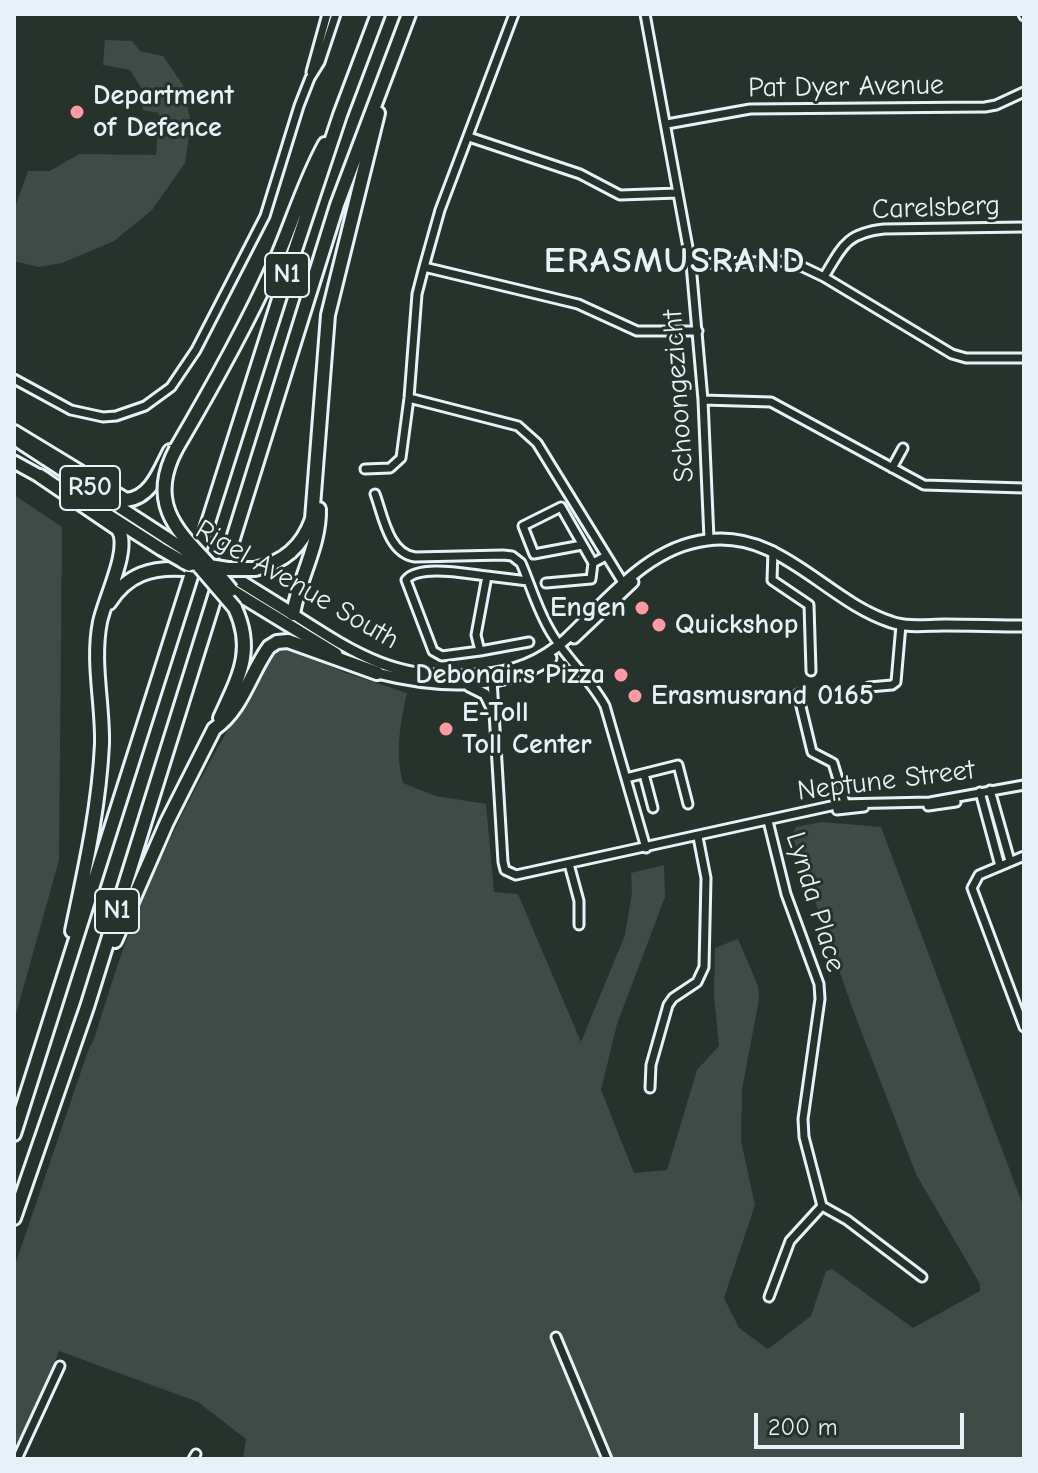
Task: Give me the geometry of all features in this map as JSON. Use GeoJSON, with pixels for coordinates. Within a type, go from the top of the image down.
{"type":"FeatureCollection","features":[{"type":"Feature","properties":{"kind":"highway","name":"N1"},"geometry":{"type":"LineString","coordinates":[[14,1134],[286,277],[340,115],[378,14]]}},
{"type":"Feature","properties":{"kind":"highway","name":"N1"},"geometry":{"type":"LineString","coordinates":[[14,1218],[87,1007],[337,205],[409,14]]}},
{"type":"Feature","properties":{"kind":"highway"},"geometry":{"type":"LineString","coordinates":[[184,561],[221,578],[283,559],[308,531],[315,496],[325,343],[332,290],[392,56]]}},
{"type":"Feature","properties":{"kind":"highway"},"geometry":{"type":"LineString","coordinates":[[87,1007],[142,877],[243,663],[244,632],[221,578],[184,540],[171,520],[165,481],[167,469],[273,267],[312,167],[340,115]]}},
{"type":"Feature","properties":{"kind":"highway"},"geometry":{"type":"LineString","coordinates":[[14,435],[117,496],[130,500],[146,491],[204,402]]}},
{"type":"Feature","properties":{"kind":"highway"},"geometry":{"type":"LineString","coordinates":[[289,620],[320,524],[320,418]]}},
{"type":"Feature","properties":{"kind":"highway"},"geometry":{"type":"LineString","coordinates":[[40,476],[118,529],[123,538],[121,558],[97,643],[102,740],[97,810],[56,1005]]}},
{"type":"Feature","properties":{"kind":"highway"},"geometry":{"type":"LineString","coordinates":[[99,673],[106,614],[115,594],[134,577],[184,561],[198,564],[221,578]]}},
{"type":"Feature","properties":{"kind":"highway"},"geometry":{"type":"LineString","coordinates":[[214,729],[224,722],[265,653],[277,642],[297,643],[377,673]]}},
{"type":"Feature","properties":{"kind":"main road","name":"Rigel Avenue South"},"geometry":{"type":"LineString","coordinates":[[14,435],[164,543],[184,561],[259,593],[289,620],[377,673],[432,683],[523,675],[561,647],[645,568],[672,550],[709,539],[747,542],[773,551],[862,610],[901,625],[1024,626]]}},
{"type":"Feature","properties":{"kind":"main road","name":"Rigel Avenue South"},"geometry":{"type":"LineString","coordinates":[[14,462],[164,543]]}},
{"type":"Feature","properties":{"kind":"main road","name":"Rigel Avenue South"},"geometry":{"type":"LineString","coordinates":[[221,578],[249,602],[399,670],[437,677],[492,678]]}},
{"type":"Feature","properties":{"kind":"main road"},"geometry":{"type":"LineString","coordinates":[[432,683],[480,689],[493,710]]}},
{"type":"Feature","properties":{"kind":"street"},"geometry":{"type":"LineString","coordinates":[[14,379],[62,406],[103,417],[145,406],[171,387],[196,350],[265,216],[310,78],[327,14]]}},
{"type":"Feature","properties":{"kind":"street"},"geometry":{"type":"LineString","coordinates":[[310,78],[320,62],[336,14]]}},
{"type":"Feature","properties":{"kind":"street"},"geometry":{"type":"LineString","coordinates":[[365,469],[390,468],[402,454],[417,294],[440,210],[514,14]]}},
{"type":"Feature","properties":{"kind":"street","name":"Schoongezicht"},"geometry":{"type":"LineString","coordinates":[[645,14],[691,264],[703,400],[709,539]]}},
{"type":"Feature","properties":{"kind":"street","name":"Pat Dyer Avenue"},"geometry":{"type":"LineString","coordinates":[[667,124],[750,109],[985,107],[1024,92]]}},
{"type":"Feature","properties":{"kind":"street"},"geometry":{"type":"LineString","coordinates":[[469,137],[580,174],[620,195],[678,193]]}},
{"type":"Feature","properties":{"kind":"street","name":"Carelsberg"},"geometry":{"type":"LineString","coordinates":[[824,277],[845,242],[862,233],[884,229],[1024,227]]}},
{"type":"Feature","properties":{"kind":"street"},"geometry":{"type":"LineString","coordinates":[[691,264],[780,261],[824,277],[952,354],[966,358],[1024,358]]}},
{"type":"Feature","properties":{"kind":"street"},"geometry":{"type":"LineString","coordinates":[[424,267],[578,304],[637,331],[698,331]]}},
{"type":"Feature","properties":{"kind":"street"},"geometry":{"type":"LineString","coordinates":[[409,398],[525,430],[541,449],[624,586]]}},
{"type":"Feature","properties":{"kind":"street"},"geometry":{"type":"LineString","coordinates":[[703,400],[771,402],[912,480],[931,487],[1024,488]]}},
{"type":"Feature","properties":{"kind":"street"},"geometry":{"type":"LineString","coordinates":[[892,468],[903,448]]}},
{"type":"Feature","properties":{"kind":"street"},"geometry":{"type":"LineString","coordinates":[[375,494],[395,547],[405,554],[415,557],[512,556],[521,563],[544,620],[605,706],[646,848]]}},
{"type":"Feature","properties":{"kind":"street"},"geometry":{"type":"LineString","coordinates":[[546,583],[591,579],[593,563],[561,507],[523,526],[534,554],[582,545]]}},
{"type":"Feature","properties":{"kind":"street"},"geometry":{"type":"LineString","coordinates":[[773,551],[772,580],[809,605],[811,671]]}},
{"type":"Feature","properties":{"kind":"street"},"geometry":{"type":"LineString","coordinates":[[593,563],[606,556]]}},
{"type":"Feature","properties":{"kind":"street"},"geometry":{"type":"LineString","coordinates":[[528,581],[438,571],[412,574],[406,580],[433,651],[442,656],[529,642]]}},
{"type":"Feature","properties":{"kind":"street"},"geometry":{"type":"LineString","coordinates":[[480,651],[476,635],[487,576]]}},
{"type":"Feature","properties":{"kind":"street"},"geometry":{"type":"LineString","coordinates":[[869,687],[896,682],[901,625]]}},
{"type":"Feature","properties":{"kind":"street"},"geometry":{"type":"LineString","coordinates":[[492,678],[493,710]]}},
{"type":"Feature","properties":{"kind":"street"},"geometry":{"type":"LineString","coordinates":[[798,694],[812,752],[833,763],[846,806]]}},
{"type":"Feature","properties":{"kind":"street","name":"Neptune Street"},"geometry":{"type":"LineString","coordinates":[[493,710],[503,862],[505,870],[512,874],[846,806],[923,804],[1024,786]]}},
{"type":"Feature","properties":{"kind":"street"},"geometry":{"type":"LineString","coordinates":[[626,778],[678,765],[688,804]]}},
{"type":"Feature","properties":{"kind":"street"},"geometry":{"type":"LineString","coordinates":[[644,774],[653,808]]}},
{"type":"Feature","properties":{"kind":"street"},"geometry":{"type":"LineString","coordinates":[[986,794],[1010,861]]}},
{"type":"Feature","properties":{"kind":"street"},"geometry":{"type":"LineString","coordinates":[[986,794],[1000,866]]}},
{"type":"Feature","properties":{"kind":"street","name":"Lynda Place"},"geometry":{"type":"LineString","coordinates":[[768,822],[786,894],[819,984],[820,999],[803,1119],[806,1145],[822,1206]]}},
{"type":"Feature","properties":{"kind":"street"},"geometry":{"type":"LineString","coordinates":[[650,1088],[651,1065],[667,1008],[673,998],[697,982],[704,967],[706,878],[698,837]]}},
{"type":"Feature","properties":{"kind":"street"},"geometry":{"type":"LineString","coordinates":[[1024,856],[975,879],[973,894],[1024,1027]]}},
{"type":"Feature","properties":{"kind":"street"},"geometry":{"type":"LineString","coordinates":[[569,864],[579,901],[579,925]]}},
{"type":"Feature","properties":{"kind":"street"},"geometry":{"type":"LineString","coordinates":[[769,1297],[790,1241],[822,1206],[847,1220],[922,1277]]}},
{"type":"Feature","properties":{"kind":"street"},"geometry":{"type":"LineString","coordinates":[[556,1337],[607,1459]]}},
{"type":"Feature","properties":{"kind":"street"},"geometry":{"type":"LineString","coordinates":[[17,1459],[60,1366]]}},
{"type":"Feature","properties":{"kind":"shaded area"},"geometry":{"type":"Polygon","coordinates":[[[105,40],[132,41],[140,51],[163,56],[183,85],[191,123],[185,163],[152,210],[114,241],[62,263],[38,267],[14,261],[14,210],[28,171],[50,171],[79,154],[156,155],[159,113],[143,110],[142,89],[130,70],[103,65],[105,40]]]}},
{"type":"Feature","properties":{"kind":"shaded area"},"geometry":{"type":"Polygon","coordinates":[[[14,495],[62,527],[59,860],[14,1021],[14,495]]]}},
{"type":"Feature","properties":{"kind":"shaded area"},"geometry":{"type":"Polygon","coordinates":[[[290,647],[343,672],[407,693],[399,738],[403,783],[436,796],[486,804],[494,892],[518,894],[581,1042],[625,935],[632,893],[631,873],[664,865],[665,897],[617,1024],[601,1090],[634,1173],[667,1170],[697,1070],[719,1046],[714,996],[715,948],[738,939],[758,986],[759,1000],[742,1089],[741,1141],[755,1205],[724,1298],[739,1328],[768,1349],[811,1316],[826,1271],[832,1269],[913,1328],[980,1291],[980,1284],[916,1174],[852,1007],[792,835],[796,827],[822,822],[881,827],[1024,1208],[1024,1459],[243,1459],[246,1439],[198,1402],[59,1351],[14,1453],[14,1268],[116,969],[146,892],[214,755],[272,656],[290,647]]]}},
{"type":"Feature","properties":{"kind":"place","name":"Department of Defence"},"geometry":{"type":"Point","coordinates":[77,112]}},
{"type":"Feature","properties":{"kind":"place","name":"Engen"},"geometry":{"type":"Point","coordinates":[642,608]}},
{"type":"Feature","properties":{"kind":"place","name":"Quickshop"},"geometry":{"type":"Point","coordinates":[659,625]}},
{"type":"Feature","properties":{"kind":"place","name":"Debonairs Pizza"},"geometry":{"type":"Point","coordinates":[621,675]}},
{"type":"Feature","properties":{"kind":"place","name":"Erasmusrand 0165"},"geometry":{"type":"Point","coordinates":[635,696]}},
{"type":"Feature","properties":{"kind":"place","name":"E-Toll Toll Center"},"geometry":{"type":"Point","coordinates":[446,729]}},
{"type":"Feature","properties":{"kind":"district","name":"ERASMUSRAND"},"geometry":{"type":"Point","coordinates":[675,262]}}]}
